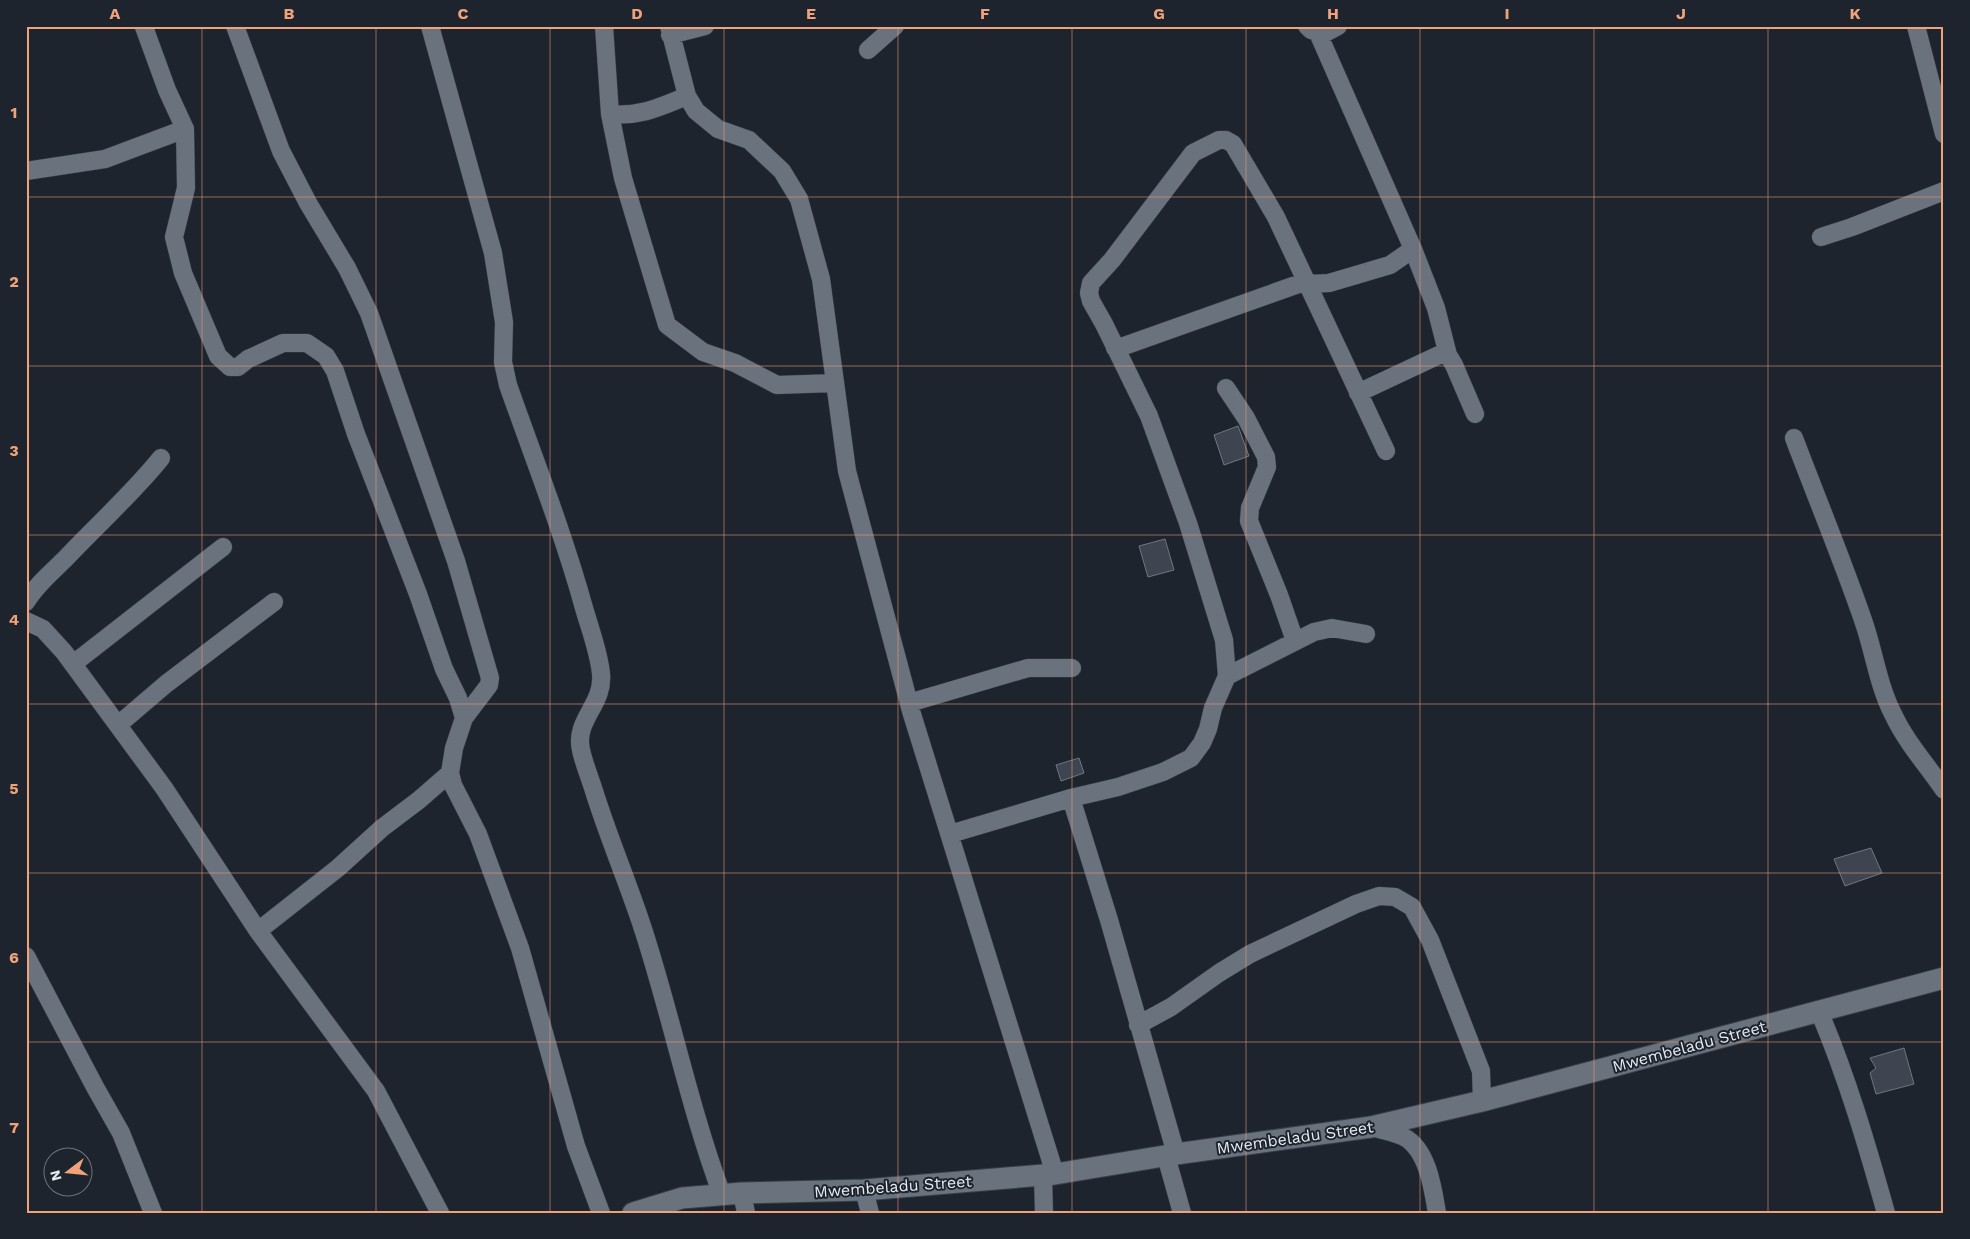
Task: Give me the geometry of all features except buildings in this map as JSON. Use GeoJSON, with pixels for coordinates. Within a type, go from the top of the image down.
{"type":"FeatureCollection","features":[{"type":"Feature","properties":{"kind":"street"},"geometry":{"type":"LineString","coordinates":[[235,26],[281,151],[308,203],[347,268],[369,313],[456,561],[490,678],[489,685],[464,718],[454,748],[450,774],[453,785],[478,834],[520,948],[576,1146],[601,1213]]}},
{"type":"Feature","properties":{"kind":"street"},"geometry":{"type":"LineString","coordinates":[[430,26],[493,253],[504,322],[503,362],[508,385],[563,538],[599,666],[600,692],[582,727],[580,737],[581,750],[644,934],[704,1146],[737,1200]]}},
{"type":"Feature","properties":{"kind":"street"},"geometry":{"type":"LineString","coordinates":[[604,26],[610,114],[623,178],[667,325],[703,352],[735,363],[778,385],[835,382]]}},
{"type":"Feature","properties":{"kind":"street"},"geometry":{"type":"LineString","coordinates":[[705,26],[669,30],[687,96],[696,111],[718,129],[749,140],[782,171],[799,199],[821,279],[847,471],[908,703],[950,834],[1049,1174],[1044,1213]]}},
{"type":"Feature","properties":{"kind":"street"},"geometry":{"type":"LineString","coordinates":[[868,50],[894,26]]}},
{"type":"Feature","properties":{"kind":"street"},"geometry":{"type":"LineString","coordinates":[[1313,30],[1323,34],[1338,26]]}},
{"type":"Feature","properties":{"kind":"street"},"geometry":{"type":"LineString","coordinates":[[1916,26],[1944,134]]}},
{"type":"Feature","properties":{"kind":"street"},"geometry":{"type":"LineString","coordinates":[[144,27],[167,90],[185,129],[186,188],[174,237],[183,273],[218,356],[230,367],[238,367],[283,343],[306,343],[326,356],[335,372],[356,434],[415,586],[444,669],[458,698],[464,718]]}},
{"type":"Feature","properties":{"kind":"street"},"geometry":{"type":"LineString","coordinates":[[1313,30],[1413,249],[1436,308],[1448,355],[1475,414]]}},
{"type":"Feature","properties":{"kind":"street"},"geometry":{"type":"LineString","coordinates":[[610,114],[625,116],[640,114],[687,96]]}},
{"type":"Feature","properties":{"kind":"street"},"geometry":{"type":"LineString","coordinates":[[26,171],[105,159],[185,129]]}},
{"type":"Feature","properties":{"kind":"street"},"geometry":{"type":"LineString","coordinates":[[950,834],[1071,798],[1118,787],[1163,772],[1191,758],[1202,744],[1213,708],[1227,676],[1224,640],[1188,523],[1149,416],[1091,301],[1089,293],[1092,283],[1112,260],[1193,153],[1219,140],[1226,140],[1233,144],[1276,217],[1386,451]]}},
{"type":"Feature","properties":{"kind":"street"},"geometry":{"type":"LineString","coordinates":[[1821,237],[1944,191]]}},
{"type":"Feature","properties":{"kind":"street"},"geometry":{"type":"LineString","coordinates":[[1115,348],[1307,282],[1330,283],[1390,265],[1413,249]]}},
{"type":"Feature","properties":{"kind":"street"},"geometry":{"type":"LineString","coordinates":[[1358,393],[1433,357],[1448,355]]}},
{"type":"Feature","properties":{"kind":"street"},"geometry":{"type":"LineString","coordinates":[[1226,388],[1246,418],[1266,457],[1266,467],[1250,508],[1249,521],[1295,641]]}},
{"type":"Feature","properties":{"kind":"street"},"geometry":{"type":"LineString","coordinates":[[1794,438],[1848,577],[1892,713],[1903,734],[1944,790]]}},
{"type":"Feature","properties":{"kind":"street"},"geometry":{"type":"LineString","coordinates":[[26,602],[30,595],[140,483],[161,458]]}},
{"type":"Feature","properties":{"kind":"street"},"geometry":{"type":"LineString","coordinates":[[73,664],[223,547]]}},
{"type":"Feature","properties":{"kind":"street"},"geometry":{"type":"LineString","coordinates":[[118,725],[166,684],[274,602]]}},
{"type":"Feature","properties":{"kind":"street"},"geometry":{"type":"LineString","coordinates":[[26,621],[43,629],[73,664],[164,788],[258,931],[376,1091],[440,1213]]}},
{"type":"Feature","properties":{"kind":"street"},"geometry":{"type":"LineString","coordinates":[[1227,676],[1314,632],[1332,628],[1366,634]]}},
{"type":"Feature","properties":{"kind":"street"},"geometry":{"type":"LineString","coordinates":[[908,703],[1028,668],[1072,668]]}},
{"type":"Feature","properties":{"kind":"street"},"geometry":{"type":"LineString","coordinates":[[258,931],[338,868],[382,828],[450,774]]}},
{"type":"Feature","properties":{"kind":"street"},"geometry":{"type":"LineString","coordinates":[[1071,798],[1109,920],[1138,1025],[1171,1155],[1182,1213]]}},
{"type":"Feature","properties":{"kind":"street"},"geometry":{"type":"LineString","coordinates":[[1138,1025],[1171,1007],[1218,973],[1250,954],[1356,904],[1379,896],[1395,896],[1412,907],[1430,940],[1481,1071],[1482,1101]]}},
{"type":"Feature","properties":{"kind":"street"},"geometry":{"type":"LineString","coordinates":[[26,956],[121,1133],[153,1213]]}},
{"type":"Feature","properties":{"kind":"street","name":"Mwembeladu Street"},"geometry":{"type":"LineString","coordinates":[[633,1213],[682,1198],[737,1200],[1049,1174],[1371,1127],[1482,1101],[1944,978]]}},
{"type":"Feature","properties":{"kind":"street"},"geometry":{"type":"LineString","coordinates":[[1819,1011],[1862,1128],[1886,1213]]}},
{"type":"Feature","properties":{"kind":"street"},"geometry":{"type":"LineString","coordinates":[[1371,1127],[1405,1137],[1421,1154],[1432,1181],[1437,1213]]}},
{"type":"Feature","properties":{"kind":"street"},"geometry":{"type":"LineString","coordinates":[[864,1190],[870,1213]]}}]}
